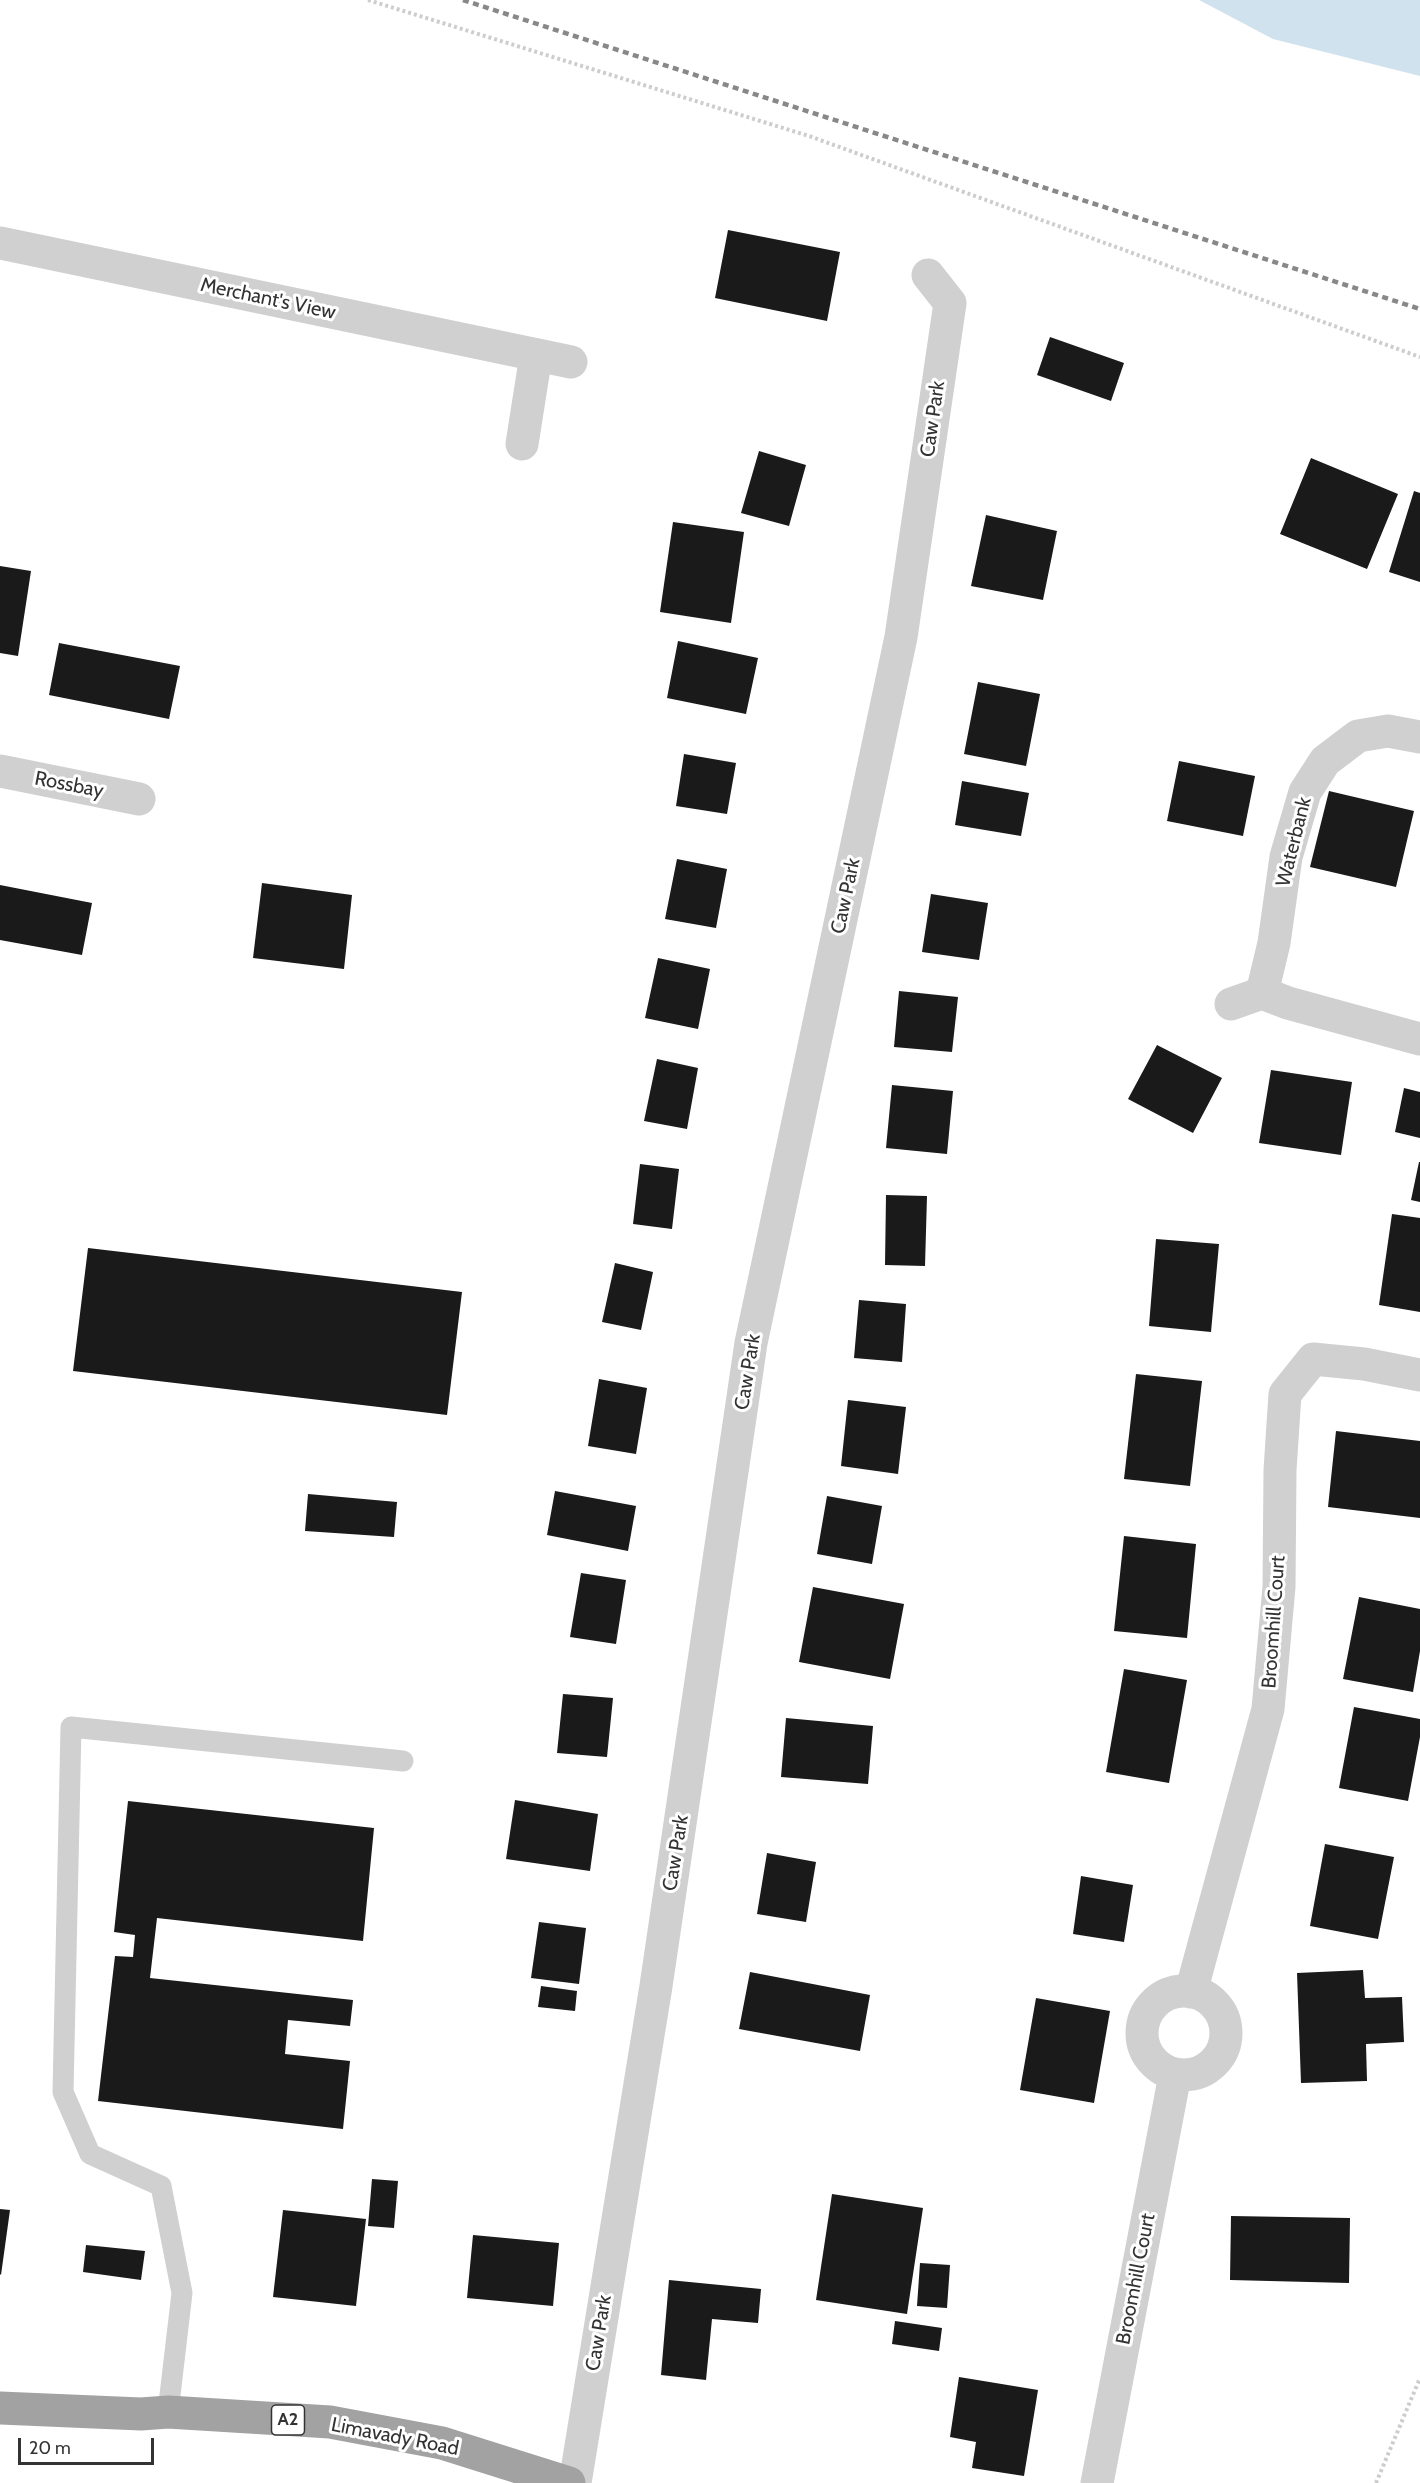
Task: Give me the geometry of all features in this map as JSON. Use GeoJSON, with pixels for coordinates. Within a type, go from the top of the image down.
{"type":"FeatureCollection","features":[{"type":"Feature","properties":{"kind":"highway","name":"Limavady Road"},"geometry":{"type":"LineString","coordinates":[[0,2408],[141,2414],[168,2412],[330,2422],[442,2444],[569,2483]]}},
{"type":"Feature","properties":{"kind":"street","name":"Merchant's View"},"geometry":{"type":"LineString","coordinates":[[0,243],[571,362]]}},
{"type":"Feature","properties":{"kind":"street","name":"Caw Park"},"geometry":{"type":"LineString","coordinates":[[575,2483],[656,1986],[751,1343],[901,637],[950,303],[928,275]]}},
{"type":"Feature","properties":{"kind":"street"},"geometry":{"type":"LineString","coordinates":[[522,444],[536,355]]}},
{"type":"Feature","properties":{"kind":"street","name":"Waterbank"},"geometry":{"type":"LineString","coordinates":[[1262,993],[1274,943],[1286,857],[1305,792],[1325,761],[1358,736],[1388,731],[1420,737]]}},
{"type":"Feature","properties":{"kind":"street","name":"Rossbay"},"geometry":{"type":"LineString","coordinates":[[0,771],[139,799]]}},
{"type":"Feature","properties":{"kind":"street"},"geometry":{"type":"LineString","coordinates":[[1231,1004],[1262,993],[1287,1003],[1420,1039]]}},
{"type":"Feature","properties":{"kind":"street","name":"Broomhill Court"},"geometry":{"type":"LineString","coordinates":[[1191,1992],[1268,1709],[1279,1587],[1280,1470],[1285,1394],[1313,1359],[1364,1364],[1420,1375]]}},
{"type":"Feature","properties":{"kind":"street"},"geometry":{"type":"LineString","coordinates":[[1176,1992],[1191,1992],[1203,1996],[1214,2004],[1226,2027],[1225,2041],[1221,2053],[1212,2064],[1195,2073],[1175,2075],[1162,2070],[1151,2060],[1144,2047],[1141,2033],[1144,2018],[1162,1996],[1176,1992]]}},
{"type":"Feature","properties":{"kind":"street","name":"Broomhill Court"},"geometry":{"type":"LineString","coordinates":[[1097,2483],[1175,2075]]}},
{"type":"Feature","properties":{"kind":"lane"},"geometry":{"type":"LineString","coordinates":[[168,2412],[182,2293],[161,2186],[90,2154],[63,2092],[71,1727],[404,1761]]}},
{"type":"Feature","properties":{"kind":"path"},"geometry":{"type":"LineString","coordinates":[[368,0],[809,136],[1420,357]]}},
{"type":"Feature","properties":{"kind":"path"},"geometry":{"type":"LineString","coordinates":[[1376,2483],[1420,2378]]}},
{"type":"Feature","properties":{"kind":"water"},"geometry":{"type":"Polygon","coordinates":[[[1199,0],[1420,0],[1420,76],[1273,39],[1199,0]]]}},
{"type":"Feature","properties":{"kind":"building"},"geometry":{"type":"Polygon","coordinates":[[[728,230],[840,252],[827,321],[715,298],[728,230]]]}},
{"type":"Feature","properties":{"kind":"building"},"geometry":{"type":"Polygon","coordinates":[[[1050,337],[1124,363],[1111,401],[1037,375],[1050,337]]]}},
{"type":"Feature","properties":{"kind":"building"},"geometry":{"type":"Polygon","coordinates":[[[759,451],[806,465],[789,526],[741,513],[759,451]]]}},
{"type":"Feature","properties":{"kind":"building"},"geometry":{"type":"Polygon","coordinates":[[[1311,458],[1398,494],[1367,569],[1280,534],[1311,458]]]}},
{"type":"Feature","properties":{"kind":"building"},"geometry":{"type":"Polygon","coordinates":[[[1414,491],[1420,493],[1420,582],[1389,572],[1414,491]]]}},
{"type":"Feature","properties":{"kind":"building"},"geometry":{"type":"Polygon","coordinates":[[[986,515],[1057,531],[1043,600],[971,586],[986,515]]]}},
{"type":"Feature","properties":{"kind":"building"},"geometry":{"type":"Polygon","coordinates":[[[673,522],[744,532],[731,623],[660,612],[673,522]]]}},
{"type":"Feature","properties":{"kind":"building"},"geometry":{"type":"Polygon","coordinates":[[[0,566],[31,571],[18,656],[0,653],[0,566]]]}},
{"type":"Feature","properties":{"kind":"building"},"geometry":{"type":"Polygon","coordinates":[[[678,641],[758,658],[746,714],[667,698],[678,641]]]}},
{"type":"Feature","properties":{"kind":"building"},"geometry":{"type":"Polygon","coordinates":[[[59,643],[180,666],[169,719],[49,695],[59,643]]]}},
{"type":"Feature","properties":{"kind":"building"},"geometry":{"type":"Polygon","coordinates":[[[978,682],[1040,694],[1026,766],[964,754],[978,682]]]}},
{"type":"Feature","properties":{"kind":"building"},"geometry":{"type":"Polygon","coordinates":[[[684,754],[736,763],[727,814],[676,806],[684,754]]]}},
{"type":"Feature","properties":{"kind":"building"},"geometry":{"type":"Polygon","coordinates":[[[1179,761],[1255,776],[1243,836],[1167,821],[1179,761]]]}},
{"type":"Feature","properties":{"kind":"building"},"geometry":{"type":"Polygon","coordinates":[[[962,781],[1029,793],[1021,836],[955,825],[962,781]]]}},
{"type":"Feature","properties":{"kind":"building"},"geometry":{"type":"Polygon","coordinates":[[[1329,791],[1414,811],[1396,887],[1310,867],[1329,791]]]}},
{"type":"Feature","properties":{"kind":"building"},"geometry":{"type":"Polygon","coordinates":[[[677,859],[727,869],[716,928],[665,919],[677,859]]]}},
{"type":"Feature","properties":{"kind":"building"},"geometry":{"type":"Polygon","coordinates":[[[262,883],[352,895],[344,969],[253,958],[262,883]]]}},
{"type":"Feature","properties":{"kind":"building"},"geometry":{"type":"Polygon","coordinates":[[[0,885],[92,903],[82,955],[0,940],[0,885]]]}},
{"type":"Feature","properties":{"kind":"building"},"geometry":{"type":"Polygon","coordinates":[[[931,894],[988,903],[979,960],[922,952],[931,894]]]}},
{"type":"Feature","properties":{"kind":"building"},"geometry":{"type":"Polygon","coordinates":[[[658,958],[710,969],[698,1029],[645,1018],[658,958]]]}},
{"type":"Feature","properties":{"kind":"building"},"geometry":{"type":"Polygon","coordinates":[[[899,991],[958,997],[952,1052],[894,1047],[899,991]]]}},
{"type":"Feature","properties":{"kind":"building"},"geometry":{"type":"Polygon","coordinates":[[[1157,1045],[1222,1078],[1193,1133],[1128,1099],[1157,1045]]]}},
{"type":"Feature","properties":{"kind":"building"},"geometry":{"type":"Polygon","coordinates":[[[657,1059],[698,1068],[687,1129],[644,1121],[657,1059]]]}},
{"type":"Feature","properties":{"kind":"building"},"geometry":{"type":"Polygon","coordinates":[[[1271,1070],[1352,1082],[1341,1155],[1259,1143],[1271,1070]]]}},
{"type":"Feature","properties":{"kind":"building"},"geometry":{"type":"Polygon","coordinates":[[[892,1085],[953,1091],[947,1154],[886,1148],[892,1085]]]}},
{"type":"Feature","properties":{"kind":"building"},"geometry":{"type":"Polygon","coordinates":[[[1404,1088],[1420,1092],[1420,1138],[1395,1132],[1404,1088]]]}},
{"type":"Feature","properties":{"kind":"building"},"geometry":{"type":"Polygon","coordinates":[[[1420,1162],[1420,1202],[1411,1200],[1420,1162]]]}},
{"type":"Feature","properties":{"kind":"building"},"geometry":{"type":"Polygon","coordinates":[[[640,1164],[679,1169],[672,1229],[633,1224],[640,1164]]]}},
{"type":"Feature","properties":{"kind":"building"},"geometry":{"type":"Polygon","coordinates":[[[886,1195],[927,1196],[925,1266],[885,1265],[886,1195]]]}},
{"type":"Feature","properties":{"kind":"building"},"geometry":{"type":"Polygon","coordinates":[[[1392,1214],[1420,1218],[1420,1312],[1379,1305],[1392,1214]]]}},
{"type":"Feature","properties":{"kind":"building"},"geometry":{"type":"Polygon","coordinates":[[[1156,1239],[1219,1244],[1211,1332],[1149,1326],[1156,1239]]]}},
{"type":"Feature","properties":{"kind":"building"},"geometry":{"type":"Polygon","coordinates":[[[88,1248],[462,1292],[447,1415],[73,1371],[88,1248]]]}},
{"type":"Feature","properties":{"kind":"building"},"geometry":{"type":"Polygon","coordinates":[[[615,1263],[653,1272],[641,1330],[602,1322],[615,1263]]]}},
{"type":"Feature","properties":{"kind":"building"},"geometry":{"type":"Polygon","coordinates":[[[859,1300],[906,1304],[902,1362],[854,1358],[859,1300]]]}},
{"type":"Feature","properties":{"kind":"building"},"geometry":{"type":"Polygon","coordinates":[[[1136,1374],[1202,1381],[1190,1486],[1124,1479],[1136,1374]]]}},
{"type":"Feature","properties":{"kind":"building"},"geometry":{"type":"Polygon","coordinates":[[[599,1379],[647,1388],[636,1454],[588,1446],[599,1379]]]}},
{"type":"Feature","properties":{"kind":"building"},"geometry":{"type":"Polygon","coordinates":[[[848,1400],[906,1407],[898,1474],[841,1466],[848,1400]]]}},
{"type":"Feature","properties":{"kind":"building"},"geometry":{"type":"Polygon","coordinates":[[[1336,1431],[1420,1441],[1420,1518],[1328,1507],[1336,1431]]]}},
{"type":"Feature","properties":{"kind":"building"},"geometry":{"type":"Polygon","coordinates":[[[555,1491],[636,1506],[628,1551],[547,1535],[555,1491]]]}},
{"type":"Feature","properties":{"kind":"building"},"geometry":{"type":"Polygon","coordinates":[[[308,1494],[397,1502],[394,1537],[305,1531],[308,1494]]]}},
{"type":"Feature","properties":{"kind":"building"},"geometry":{"type":"Polygon","coordinates":[[[827,1496],[882,1506],[872,1564],[817,1554],[827,1496]]]}},
{"type":"Feature","properties":{"kind":"building"},"geometry":{"type":"Polygon","coordinates":[[[1124,1536],[1196,1544],[1187,1638],[1114,1631],[1124,1536]]]}},
{"type":"Feature","properties":{"kind":"building"},"geometry":{"type":"Polygon","coordinates":[[[581,1573],[626,1580],[616,1644],[570,1637],[581,1573]]]}},
{"type":"Feature","properties":{"kind":"building"},"geometry":{"type":"Polygon","coordinates":[[[813,1587],[904,1604],[890,1679],[799,1662],[813,1587]]]}},
{"type":"Feature","properties":{"kind":"building"},"geometry":{"type":"Polygon","coordinates":[[[1359,1597],[1420,1609],[1420,1651],[1413,1692],[1343,1679],[1359,1597]]]}},
{"type":"Feature","properties":{"kind":"building"},"geometry":{"type":"Polygon","coordinates":[[[1124,1669],[1187,1680],[1169,1783],[1106,1772],[1124,1669]]]}},
{"type":"Feature","properties":{"kind":"building"},"geometry":{"type":"Polygon","coordinates":[[[563,1694],[613,1698],[607,1757],[557,1753],[563,1694]]]}},
{"type":"Feature","properties":{"kind":"building"},"geometry":{"type":"Polygon","coordinates":[[[1354,1707],[1420,1719],[1420,1737],[1408,1801],[1339,1788],[1354,1707]]]}},
{"type":"Feature","properties":{"kind":"building"},"geometry":{"type":"Polygon","coordinates":[[[786,1718],[873,1726],[868,1784],[781,1777],[786,1718]]]}},
{"type":"Feature","properties":{"kind":"building"},"geometry":{"type":"Polygon","coordinates":[[[515,1800],[598,1814],[590,1871],[506,1859],[515,1800]]]}},
{"type":"Feature","properties":{"kind":"building"},"geometry":{"type":"Polygon","coordinates":[[[128,1801],[374,1828],[363,1941],[157,1918],[150,1978],[353,2000],[350,2026],[288,2020],[285,2054],[350,2061],[343,2129],[98,2101],[115,1956],[133,1957],[135,1935],[114,1932],[128,1801]]]}},
{"type":"Feature","properties":{"kind":"building"},"geometry":{"type":"Polygon","coordinates":[[[1325,1844],[1394,1857],[1378,1939],[1310,1926],[1325,1844]]]}},
{"type":"Feature","properties":{"kind":"building"},"geometry":{"type":"Polygon","coordinates":[[[767,1853],[816,1862],[806,1922],[757,1914],[767,1853]]]}},
{"type":"Feature","properties":{"kind":"building"},"geometry":{"type":"Polygon","coordinates":[[[1081,1876],[1133,1885],[1124,1942],[1073,1934],[1081,1876]]]}},
{"type":"Feature","properties":{"kind":"building"},"geometry":{"type":"Polygon","coordinates":[[[539,1922],[586,1928],[579,1984],[531,1978],[539,1922]]]}},
{"type":"Feature","properties":{"kind":"building"},"geometry":{"type":"Polygon","coordinates":[[[1363,1970],[1365,1998],[1402,1997],[1404,2042],[1366,2044],[1367,2081],[1301,2083],[1297,1973],[1363,1970]]]}},
{"type":"Feature","properties":{"kind":"building"},"geometry":{"type":"Polygon","coordinates":[[[750,1972],[870,1995],[860,2051],[739,2029],[750,1972]]]}},
{"type":"Feature","properties":{"kind":"building"},"geometry":{"type":"Polygon","coordinates":[[[541,1986],[577,1991],[575,2011],[538,2007],[541,1986]]]}},
{"type":"Feature","properties":{"kind":"building"},"geometry":{"type":"Polygon","coordinates":[[[1036,1998],[1110,2011],[1094,2103],[1020,2090],[1036,1998]]]}},
{"type":"Feature","properties":{"kind":"building"},"geometry":{"type":"Polygon","coordinates":[[[372,2179],[398,2181],[394,2228],[368,2226],[372,2179]]]}},
{"type":"Feature","properties":{"kind":"building"},"geometry":{"type":"Polygon","coordinates":[[[832,2194],[923,2208],[907,2314],[816,2300],[832,2194]]]}},
{"type":"Feature","properties":{"kind":"building"},"geometry":{"type":"Polygon","coordinates":[[[0,2209],[10,2210],[1,2275],[0,2274],[0,2209]]]}},
{"type":"Feature","properties":{"kind":"building"},"geometry":{"type":"Polygon","coordinates":[[[283,2210],[366,2219],[356,2306],[273,2297],[283,2210]]]}},
{"type":"Feature","properties":{"kind":"building"},"geometry":{"type":"Polygon","coordinates":[[[1231,2216],[1350,2218],[1349,2283],[1230,2280],[1231,2216]]]}},
{"type":"Feature","properties":{"kind":"building"},"geometry":{"type":"Polygon","coordinates":[[[473,2235],[559,2243],[553,2306],[467,2298],[473,2235]]]}},
{"type":"Feature","properties":{"kind":"building"},"geometry":{"type":"Polygon","coordinates":[[[86,2245],[145,2251],[141,2280],[83,2272],[86,2245]]]}},
{"type":"Feature","properties":{"kind":"building"},"geometry":{"type":"Polygon","coordinates":[[[920,2263],[950,2265],[947,2308],[917,2306],[920,2263]]]}},
{"type":"Feature","properties":{"kind":"building"},"geometry":{"type":"Polygon","coordinates":[[[669,2280],[761,2289],[758,2323],[712,2319],[706,2380],[661,2375],[669,2280]]]}},
{"type":"Feature","properties":{"kind":"building"},"geometry":{"type":"Polygon","coordinates":[[[895,2321],[942,2328],[939,2351],[892,2344],[895,2321]]]}},
{"type":"Feature","properties":{"kind":"building"},"geometry":{"type":"Polygon","coordinates":[[[959,2377],[1038,2390],[1024,2476],[972,2468],[976,2442],[950,2437],[959,2377]]]}},
{"type":"Feature","properties":{"kind":"railway"},"geometry":{"type":"LineString","coordinates":[[463,0],[1420,309]]}}]}
